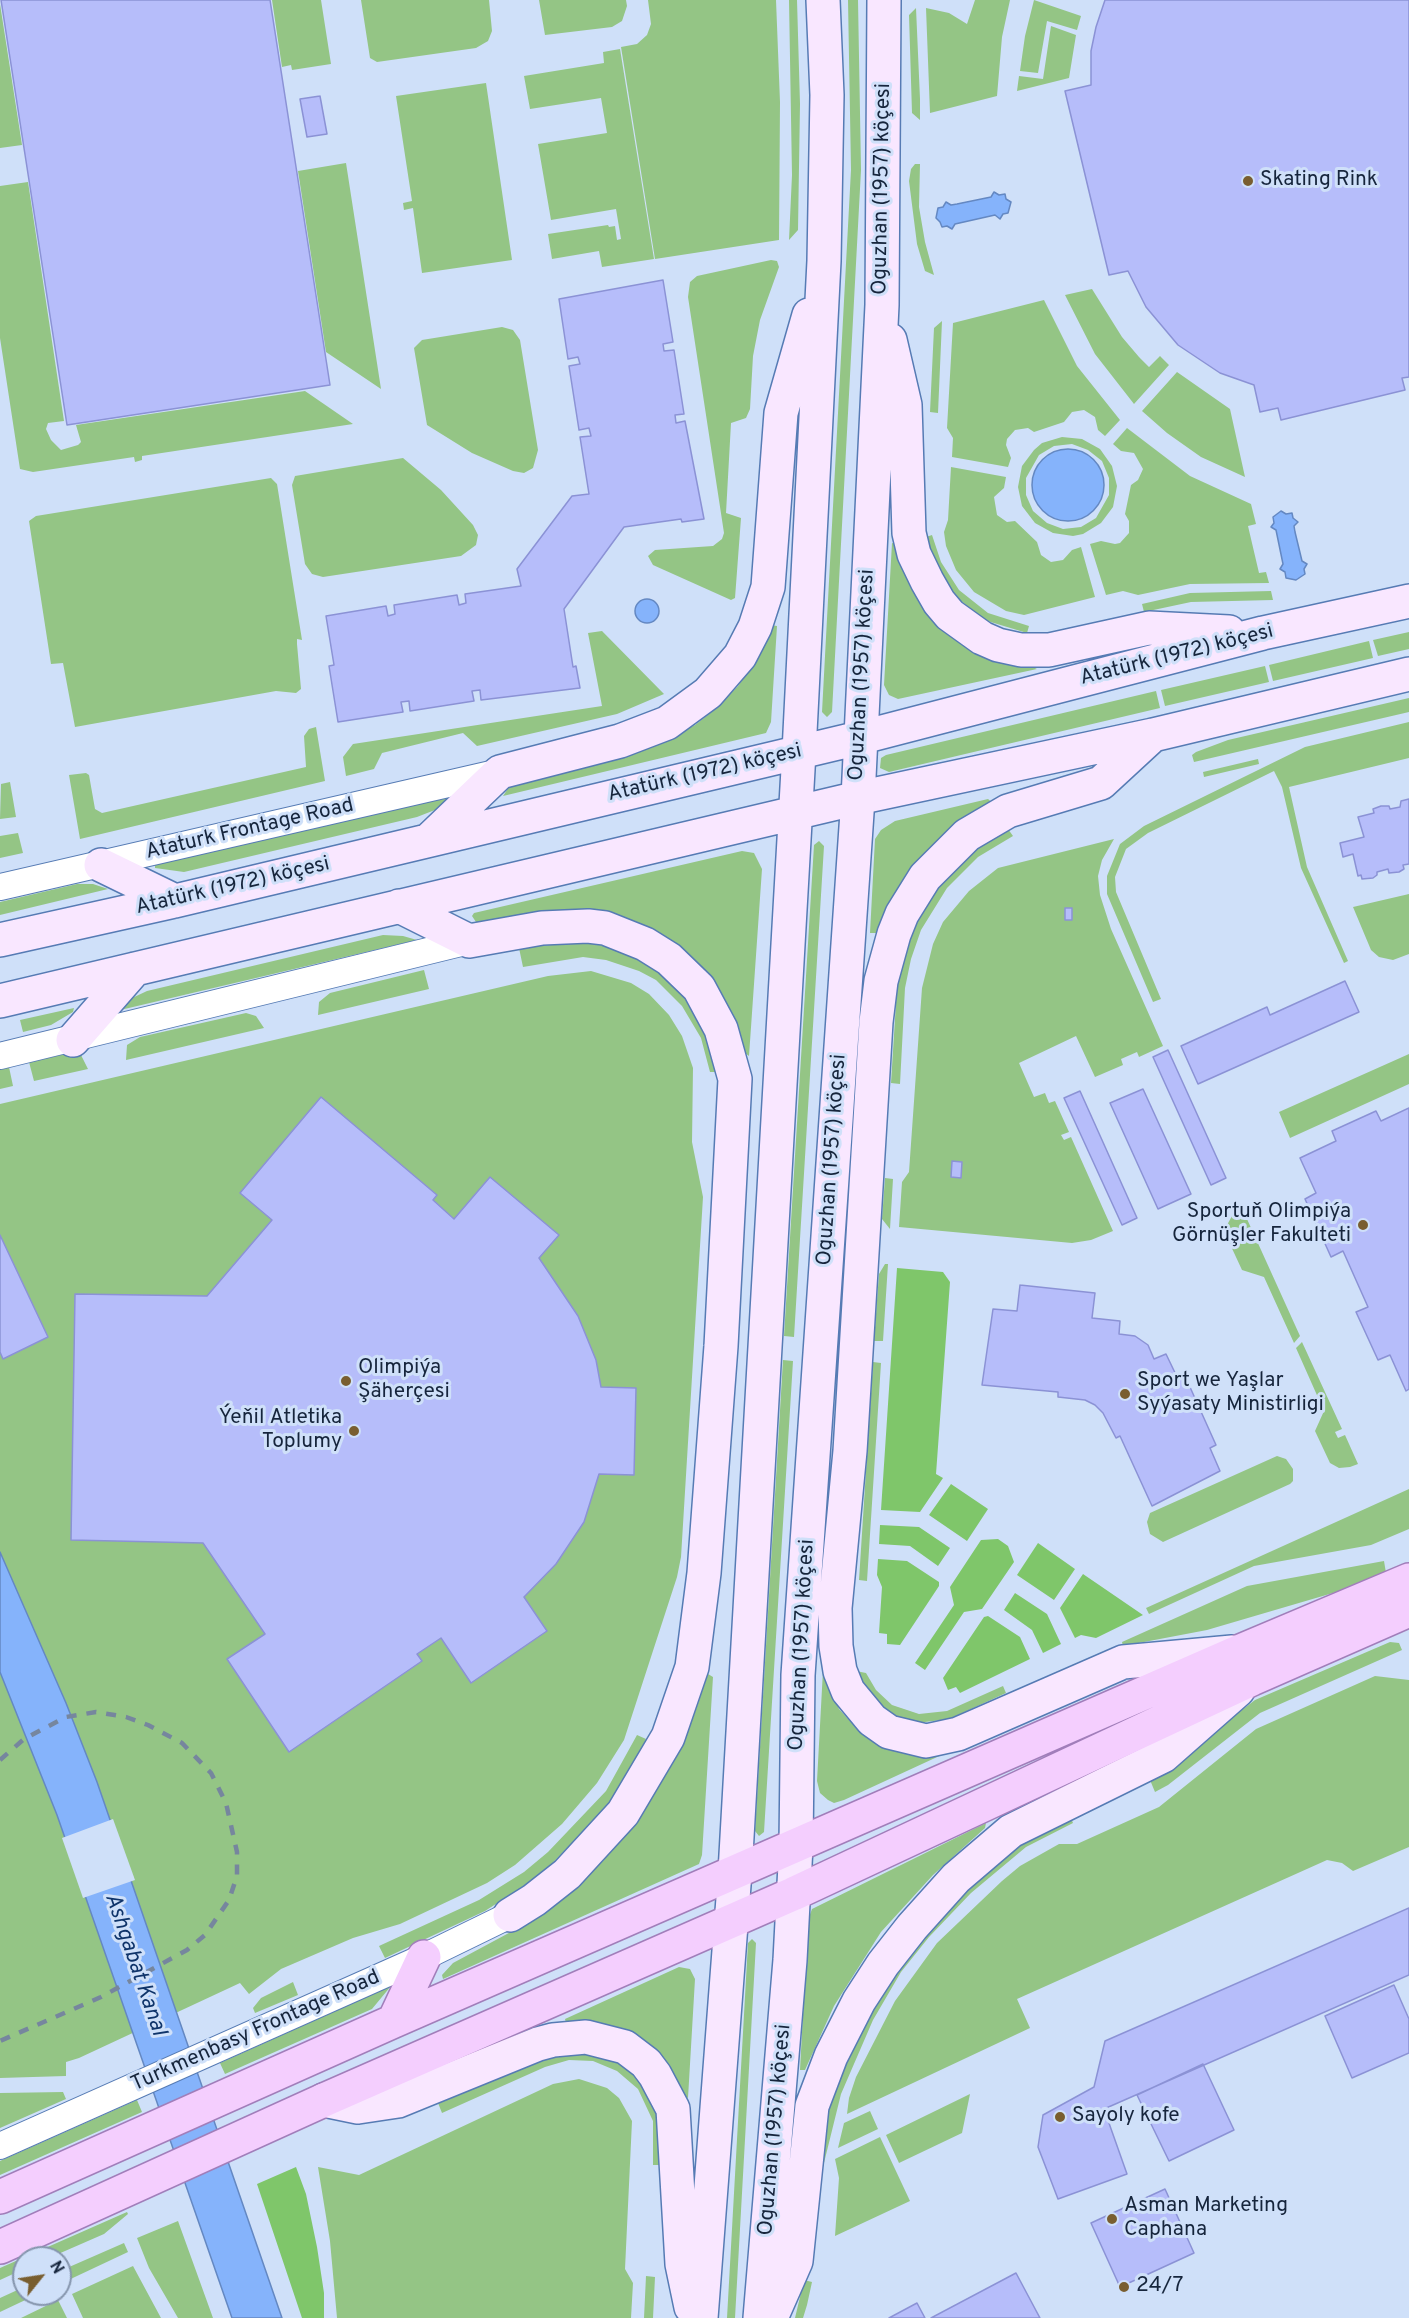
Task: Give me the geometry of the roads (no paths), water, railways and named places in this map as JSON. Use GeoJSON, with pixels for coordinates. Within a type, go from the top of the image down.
{"type":"FeatureCollection","features":[{"type":"Feature","properties":{"kind":"main road"},"geometry":{"type":"LineString","coordinates":[[701,2318],[732,1921],[796,814],[824,261],[827,95],[823,0]]}},
{"type":"Feature","properties":{"kind":"main road","name":"Oguzhan (1957) köçesi"},"geometry":{"type":"LineString","coordinates":[[760,2318],[781,2077],[793,1894],[796,1846],[798,1675],[858,798],[858,738],[882,305],[884,0]]}},
{"type":"Feature","properties":{"kind":"main road"},"geometry":{"type":"LineString","coordinates":[[429,840],[500,772],[620,741],[667,723],[708,693],[740,656],[755,627],[768,587],[781,413],[824,261]]}},
{"type":"Feature","properties":{"kind":"main road"},"geometry":{"type":"LineString","coordinates":[[882,305],[906,405],[909,533],[914,554],[927,581],[939,602],[950,615],[982,638],[1021,650],[1049,650],[1149,628],[1263,633]]}},
{"type":"Feature","properties":{"kind":"main road","name":"Atatürk (1972) köçesi"},"geometry":{"type":"LineString","coordinates":[[0,940],[175,901],[858,738],[1263,633],[1409,601]]}},
{"type":"Feature","properties":{"kind":"main road"},"geometry":{"type":"LineString","coordinates":[[0,1001],[858,798],[1153,735],[1409,674]]}},
{"type":"Feature","properties":{"kind":"main road"},"geometry":{"type":"LineString","coordinates":[[1153,735],[1101,783],[1008,811],[980,827],[950,849],[925,877],[902,914],[887,954],[881,981],[870,1117],[850,1451],[835,1608],[836,1646],[840,1671],[848,1691],[872,1720],[889,1732],[908,1739],[940,1739],[958,1734],[1123,1662],[1245,1665]]}},
{"type":"Feature","properties":{"kind":"main road"},"geometry":{"type":"LineString","coordinates":[[101,865],[175,901]]}},
{"type":"Feature","properties":{"kind":"main road"},"geometry":{"type":"LineString","coordinates":[[399,906],[469,941],[542,928],[588,926],[605,928],[645,944],[686,973],[711,1006],[731,1057],[735,1079],[731,1181],[710,1493],[697,1642],[689,1677],[668,1737],[642,1785],[607,1833],[567,1874],[510,1915]]}},
{"type":"Feature","properties":{"kind":"main road"},"geometry":{"type":"LineString","coordinates":[[74,1040],[135,969]]}},
{"type":"Feature","properties":{"kind":"main road"},"geometry":{"type":"LineString","coordinates":[[830,1191],[870,1117]]}},
{"type":"Feature","properties":{"kind":"main road"},"geometry":{"type":"LineString","coordinates":[[731,1181],[768,1293]]}},
{"type":"Feature","properties":{"kind":"main road"},"geometry":{"type":"LineString","coordinates":[[820,1350],[850,1451]]}},
{"type":"Feature","properties":{"kind":"main road"},"geometry":{"type":"LineString","coordinates":[[710,1493],[760,1423]]}},
{"type":"Feature","properties":{"kind":"main road"},"geometry":{"type":"LineString","coordinates":[[0,2197],[393,2021],[735,1872],[1245,1665],[1406,1596]]}},
{"type":"Feature","properties":{"kind":"main road"},"geometry":{"type":"LineString","coordinates":[[0,2247],[313,2105],[793,1894],[1245,1665]]}},
{"type":"Feature","properties":{"kind":"main road"},"geometry":{"type":"LineString","coordinates":[[771,2318],[796,2261],[812,2106],[831,2056],[859,2001],[883,1964],[932,1903],[983,1852],[1011,1831],[1163,1756],[1245,1665]]}},
{"type":"Feature","properties":{"kind":"main road"},"geometry":{"type":"LineString","coordinates":[[393,2021],[424,1957]]}},
{"type":"Feature","properties":{"kind":"main road"},"geometry":{"type":"LineString","coordinates":[[313,2105],[358,2107],[398,2101],[553,2040],[586,2037],[625,2047],[646,2063],[673,2109],[682,2264],[693,2318]]}},
{"type":"Feature","properties":{"kind":"street","name":"Ataturk Frontage Road"},"geometry":{"type":"LineString","coordinates":[[0,887],[500,772]]}},
{"type":"Feature","properties":{"kind":"street"},"geometry":{"type":"LineString","coordinates":[[0,1056],[74,1040],[469,941]]}},
{"type":"Feature","properties":{"kind":"street","name":"Turkmenbasy Frontage Road"},"geometry":{"type":"LineString","coordinates":[[0,2146],[424,1957],[510,1915]]}},
{"type":"Feature","properties":{"kind":"water"},"geometry":{"type":"Polygon","coordinates":[[[994,192],[999,195],[1005,194],[1006,199],[1011,202],[1008,213],[1003,214],[1000,219],[995,215],[955,224],[952,229],[947,226],[942,227],[936,218],[938,208],[943,207],[946,202],[951,205],[991,197],[994,192]]]}},
{"type":"Feature","properties":{"kind":"water"},"geometry":{"type":"Polygon","coordinates":[[[1068,449],[1082,452],[1094,459],[1101,471],[1104,485],[1101,499],[1094,511],[1082,518],[1068,521],[1054,518],[1042,511],[1035,499],[1032,485],[1035,471],[1042,459],[1054,452],[1068,449]]]}},
{"type":"Feature","properties":{"kind":"water"},"geometry":{"type":"Polygon","coordinates":[[[1281,511],[1286,514],[1292,513],[1293,518],[1298,522],[1294,526],[1295,532],[1302,561],[1307,564],[1304,569],[1305,574],[1296,580],[1286,578],[1285,572],[1280,569],[1283,564],[1276,530],[1271,527],[1274,523],[1273,517],[1281,511]]]}},
{"type":"Feature","properties":{"kind":"water"},"geometry":{"type":"Polygon","coordinates":[[[647,599],[652,600],[658,606],[658,616],[652,622],[647,623],[642,622],[636,616],[635,611],[636,606],[642,600],[647,599]]]}},
{"type":"Feature","properties":{"kind":"water","name":"Ashgabat Kanal"},"geometry":{"type":"Polygon","coordinates":[[[0,1552],[66,1703],[97,1782],[282,2318],[232,2318],[57,1815],[0,1672],[0,1552]]]}},
{"type":"Feature","properties":{"kind":"railway"},"geometry":{"type":"LineString","coordinates":[[0,1760],[24,1739],[66,1717],[96,1712],[126,1717],[148,1725],[182,1743],[211,1773],[226,1803],[237,1852],[237,1876],[229,1900],[205,1935],[187,1950],[101,1997],[0,2041]]}},
{"type":"Feature","properties":{"kind":"place","name":"Skating Rink"},"geometry":{"type":"Point","coordinates":[1248,181]}},
{"type":"Feature","properties":{"kind":"place","name":"Sportuň Olimpiýa Görnüşler Fakulteti"},"geometry":{"type":"Point","coordinates":[1363,1225]}},
{"type":"Feature","properties":{"kind":"place","name":"Olimpiýa Şäherçesi"},"geometry":{"type":"Point","coordinates":[346,1381]}},
{"type":"Feature","properties":{"kind":"place","name":"Sport we Yaşlar Syýasaty Ministirligi"},"geometry":{"type":"Point","coordinates":[1125,1394]}},
{"type":"Feature","properties":{"kind":"place","name":"Ýeňil Atletika Toplumy"},"geometry":{"type":"Point","coordinates":[354,1431]}},
{"type":"Feature","properties":{"kind":"place","name":"Sayoly kofe"},"geometry":{"type":"Point","coordinates":[1060,2117]}},
{"type":"Feature","properties":{"kind":"place","name":"Asman Marketing Caphana"},"geometry":{"type":"Point","coordinates":[1112,2219]}},
{"type":"Feature","properties":{"kind":"place","name":"24/7"},"geometry":{"type":"Point","coordinates":[1124,2287]}}]}
